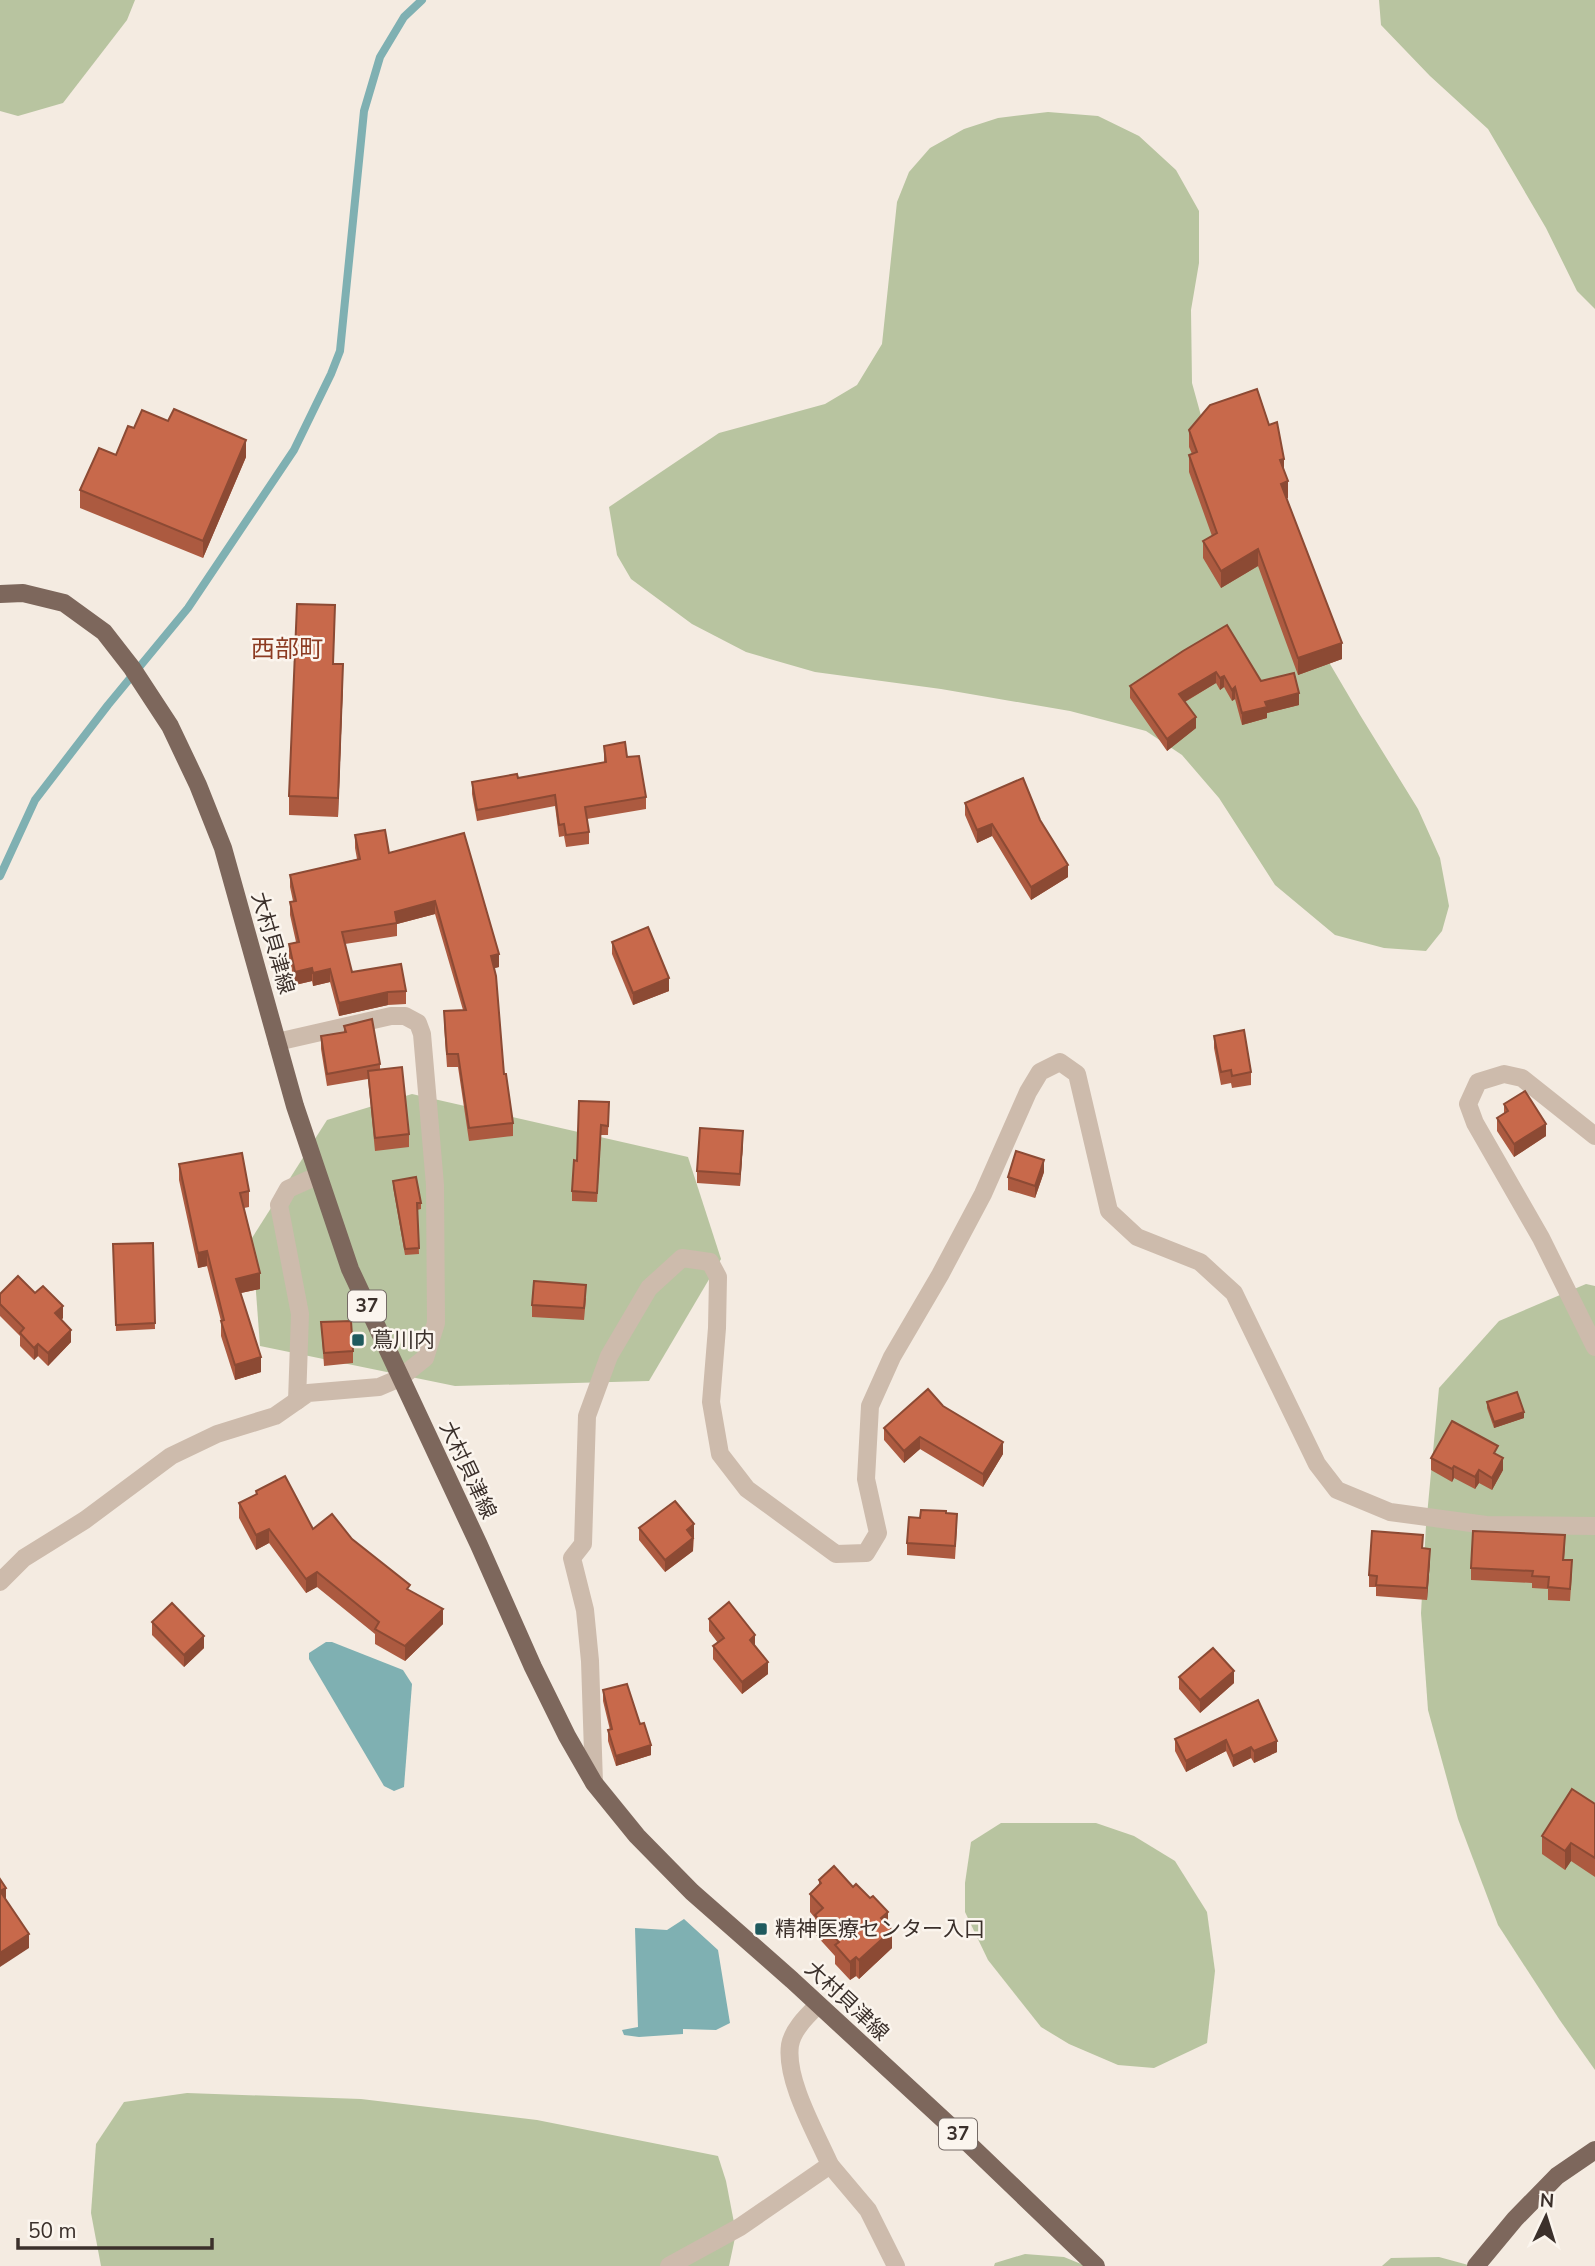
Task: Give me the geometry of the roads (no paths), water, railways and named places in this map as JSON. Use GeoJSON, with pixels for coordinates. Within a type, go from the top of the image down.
{"type":"FeatureCollection","features":[{"type":"Feature","properties":{"kind":"main road","name":"大村貝津線"},"geometry":{"type":"LineString","coordinates":[[0,594],[23,593],[64,603],[104,632],[132,668],[170,726],[198,785],[223,848],[295,1106],[350,1269],[533,1667],[566,1736],[594,1783],[636,1836],[692,1892],[947,2123],[1096,2266]]}},
{"type":"Feature","properties":{"kind":"main road"},"geometry":{"type":"LineString","coordinates":[[1476,2266],[1515,2219],[1557,2176],[1595,2150]]}},
{"type":"Feature","properties":{"kind":"street"},"geometry":{"type":"LineString","coordinates":[[0,1582],[23,1558],[85,1520],[172,1456],[218,1434],[275,1416],[307,1393],[379,1387],[400,1378],[425,1358],[436,1323],[435,1185],[422,1034],[418,1023],[405,1016],[391,1016],[277,1042]]}},
{"type":"Feature","properties":{"kind":"street"},"geometry":{"type":"LineString","coordinates":[[594,1783],[590,1661],[585,1610],[572,1558],[583,1544],[587,1416],[609,1356],[649,1288],[682,1258],[710,1262],[718,1276],[711,1402],[720,1454],[747,1489],[836,1554],[866,1553],[878,1533],[866,1479],[870,1406],[892,1357],[983,1194],[1028,1093],[1040,1072],[1060,1062],[1077,1074],[1109,1211],[1136,1237],[1200,1262],[1234,1293],[1317,1464],[1337,1490],[1390,1512],[1486,1525],[1595,1526]]}},
{"type":"Feature","properties":{"kind":"street"},"geometry":{"type":"LineString","coordinates":[[1595,1136],[1522,1078],[1504,1074],[1478,1082],[1468,1104],[1475,1123],[1541,1238],[1595,1347]]}},
{"type":"Feature","properties":{"kind":"street"},"geometry":{"type":"LineString","coordinates":[[297,1401],[300,1314],[279,1205],[288,1189],[317,1176]]}},
{"type":"Feature","properties":{"kind":"street"},"geometry":{"type":"LineString","coordinates":[[818,2005],[800,2022],[790,2045],[793,2083],[830,2165],[868,2210],[896,2266]]}},
{"type":"Feature","properties":{"kind":"street"},"geometry":{"type":"LineString","coordinates":[[668,2266],[740,2227],[830,2165]]}},
{"type":"Feature","properties":{"kind":"water"},"geometry":{"type":"Polygon","coordinates":[[[326,1642],[403,1670],[412,1684],[404,1787],[394,1791],[384,1786],[309,1659],[309,1653],[326,1642]]]}},
{"type":"Feature","properties":{"kind":"water"},"geometry":{"type":"Polygon","coordinates":[[[684,1919],[718,1950],[730,2023],[716,2030],[683,2029],[683,2034],[639,2037],[624,2035],[622,2030],[638,2027],[635,1928],[667,1930],[684,1919]]]}},
{"type":"Feature","properties":{"kind":"waterway"},"geometry":{"type":"LineString","coordinates":[[0,876],[35,800],[108,705],[188,608],[294,450],[331,374],[340,351],[364,111],[380,57],[404,17],[422,0]]}},
{"type":"Feature","properties":{"kind":"place","name":"蔦川内"},"geometry":{"type":"Point","coordinates":[358,1340]}},
{"type":"Feature","properties":{"kind":"place","name":"精神医療センター入口"},"geometry":{"type":"Point","coordinates":[761,1929]}},
{"type":"Feature","properties":{"kind":"district","name":"西部町"},"geometry":{"type":"Point","coordinates":[287,649]}}]}
